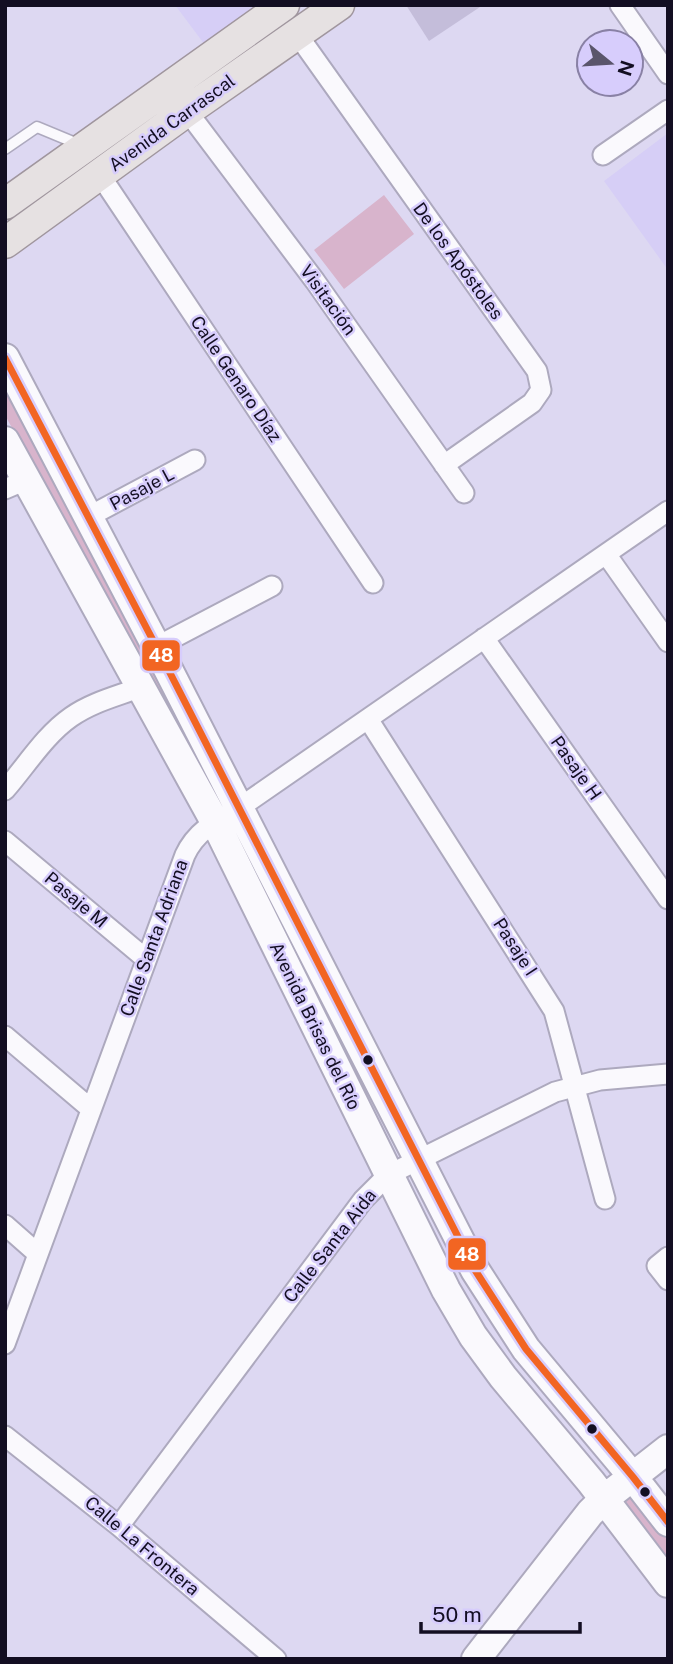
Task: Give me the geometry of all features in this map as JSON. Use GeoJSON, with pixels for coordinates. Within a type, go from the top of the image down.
{"type":"FeatureCollection","features":[{"type":"Feature","properties":{"kind":"main road","name":"Avenida Carrascal"},"geometry":{"type":"LineString","coordinates":[[5,204],[284,5]]}},
{"type":"Feature","properties":{"kind":"main road","name":"Avenida Carrascal"},"geometry":{"type":"LineString","coordinates":[[5,243],[339,5]]}},
{"type":"Feature","properties":{"kind":"street"},"geometry":{"type":"LineString","coordinates":[[620,5],[668,74]]}},
{"type":"Feature","properties":{"kind":"street","name":"De los Apóstoles"},"geometry":{"type":"LineString","coordinates":[[297,34],[537,371],[541,390],[531,403],[444,465]]}},
{"type":"Feature","properties":{"kind":"street"},"geometry":{"type":"LineString","coordinates":[[603,155],[668,110]]}},
{"type":"Feature","properties":{"kind":"street","name":"Visitación"},"geometry":{"type":"LineString","coordinates":[[187,111],[315,281],[464,493]]}},
{"type":"Feature","properties":{"kind":"street","name":"Calle Genaro Díaz"},"geometry":{"type":"LineString","coordinates":[[100,175],[373,583]]}},
{"type":"Feature","properties":{"kind":"street","name":"Avenida Brisas del Río"},"geometry":{"type":"LineString","coordinates":[[5,358],[156,647],[227,815],[388,1175],[446,1290],[473,1336],[503,1377],[604,1499],[668,1583]]}},
{"type":"Feature","properties":{"kind":"street","name":"Avenida Brisas del Río"},"geometry":{"type":"LineString","coordinates":[[5,441],[16,484],[141,687],[227,815],[419,1158],[475,1270],[498,1308],[526,1349],[633,1476],[668,1522]]}},
{"type":"Feature","properties":{"kind":"street","name":"Pasaje L"},"geometry":{"type":"LineString","coordinates":[[88,517],[195,460]]}},
{"type":"Feature","properties":{"kind":"street","name":"Calle Santa Adriana"},"geometry":{"type":"LineString","coordinates":[[5,1344],[146,959],[190,845],[196,836],[668,511]]}},
{"type":"Feature","properties":{"kind":"street"},"geometry":{"type":"LineString","coordinates":[[606,554],[668,642]]}},
{"type":"Feature","properties":{"kind":"street"},"geometry":{"type":"LineString","coordinates":[[156,647],[272,586]]}},
{"type":"Feature","properties":{"kind":"street","name":"Pasaje H"},"geometry":{"type":"LineString","coordinates":[[484,638],[668,899]]}},
{"type":"Feature","properties":{"kind":"street"},"geometry":{"type":"LineString","coordinates":[[5,790],[55,731],[73,716],[141,687]]}},
{"type":"Feature","properties":{"kind":"street","name":"Pasaje I"},"geometry":{"type":"LineString","coordinates":[[368,719],[549,1000],[558,1022],[605,1199]]}},
{"type":"Feature","properties":{"kind":"street","name":"Pasaje M"},"geometry":{"type":"LineString","coordinates":[[5,841],[146,959]]}},
{"type":"Feature","properties":{"kind":"street"},"geometry":{"type":"LineString","coordinates":[[5,1036],[91,1109]]}},
{"type":"Feature","properties":{"kind":"street","name":"Calle Santa Aida"},"geometry":{"type":"LineString","coordinates":[[119,1526],[363,1200],[388,1175],[545,1096],[600,1080],[668,1074]]}},
{"type":"Feature","properties":{"kind":"street"},"geometry":{"type":"LineString","coordinates":[[5,1225],[38,1254]]}},
{"type":"Feature","properties":{"kind":"street","name":"Calle La Frontera"},"geometry":{"type":"LineString","coordinates":[[5,1436],[119,1526],[276,1659]]}},
{"type":"Feature","properties":{"kind":"street"},"geometry":{"type":"LineString","coordinates":[[476,1659],[590,1513],[668,1448]]}},
{"type":"Feature","properties":{"kind":"lane"},"geometry":{"type":"LineString","coordinates":[[5,149],[37,127],[85,147]]}},
{"type":"Feature","properties":{"kind":"shaded area"},"geometry":{"type":"Polygon","coordinates":[[[175,5],[262,5],[205,45],[175,5]]]}},
{"type":"Feature","properties":{"kind":"shaded area"},"geometry":{"type":"Polygon","coordinates":[[[668,133],[668,270],[604,181],[668,133]]]}},
{"type":"Feature","properties":{"kind":"shaded area"},"geometry":{"type":"Polygon","coordinates":[[[384,195],[414,234],[344,289],[314,250],[384,195]]]}},
{"type":"Feature","properties":{"kind":"shaded area"},"geometry":{"type":"Polygon","coordinates":[[[5,383],[221,793],[212,798],[5,415],[5,383]]]}},
{"type":"Feature","properties":{"kind":"shaded area"},"geometry":{"type":"Polygon","coordinates":[[[634,1496],[668,1541],[668,1567],[622,1508],[624,1498],[634,1496]]]}},
{"type":"Feature","properties":{"kind":"building"},"geometry":{"type":"Polygon","coordinates":[[[406,5],[483,5],[429,41],[406,5]]]}},
{"type":"Feature","properties":{"kind":"transit line","name":"48"},"geometry":{"type":"LineString","coordinates":[[5,358],[168,669],[475,1270],[526,1349],[668,1522]]}}]}
